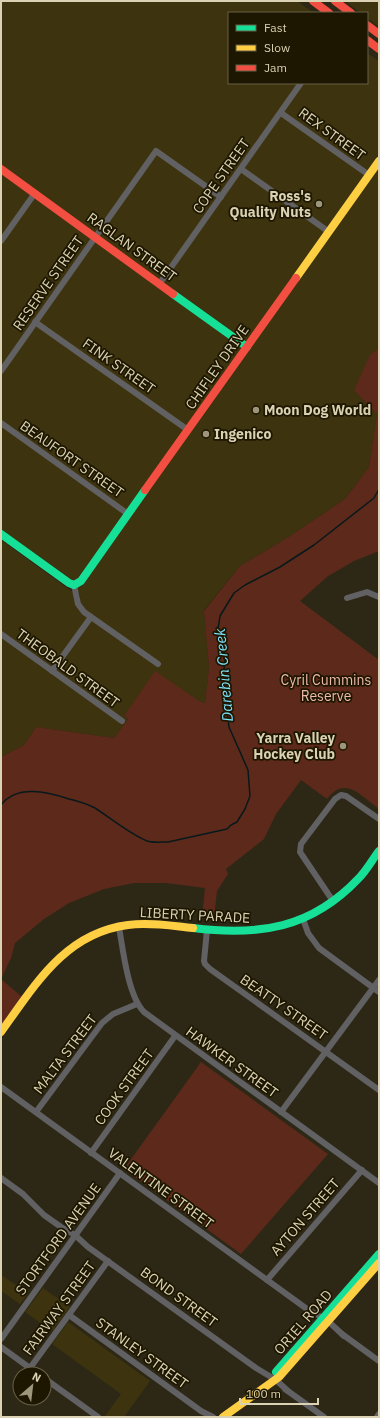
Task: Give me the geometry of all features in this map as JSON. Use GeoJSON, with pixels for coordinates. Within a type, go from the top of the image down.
{"type":"FeatureCollection","features":[{"type":"Feature","properties":{"kind":"main road"},"geometry":{"type":"LineString","coordinates":[[335,1],[350,12]]}},
{"type":"Feature","properties":{"kind":"main road"},"geometry":{"type":"LineString","coordinates":[[316,2],[328,12]]}},
{"type":"Feature","properties":{"kind":"main road"},"geometry":{"type":"LineString","coordinates":[[368,26],[379,34]]}},
{"type":"Feature","properties":{"kind":"main road"},"geometry":{"type":"LineString","coordinates":[[368,41],[379,49]]}},
{"type":"Feature","properties":{"kind":"main road","name":"CHIFLEY DRIVE"},"geometry":{"type":"LineString","coordinates":[[74,585],[81,581],[379,161]]}},
{"type":"Feature","properties":{"kind":"main road","name":"RAGLAN STREET"},"geometry":{"type":"LineString","coordinates":[[1,169],[247,347]]}},
{"type":"Feature","properties":{"kind":"main road"},"geometry":{"type":"LineString","coordinates":[[1,534],[69,583],[74,585]]}},
{"type":"Feature","properties":{"kind":"main road","name":"LIBERTY PARADE"},"geometry":{"type":"LineString","coordinates":[[1,1032],[41,977],[56,960],[84,940],[106,930],[140,923],[206,930],[241,931],[260,930],[303,919],[334,901],[360,877],[379,851]]}},
{"type":"Feature","properties":{"kind":"main road","name":"ORIEL ROAD"},"geometry":{"type":"LineString","coordinates":[[325,1321],[379,1254]]}},
{"type":"Feature","properties":{"kind":"main road","name":"ORIEL ROAD"},"geometry":{"type":"LineString","coordinates":[[223,1417],[273,1379],[379,1263]]}},
{"type":"Feature","properties":{"kind":"street","name":"COPE STREET"},"geometry":{"type":"LineString","coordinates":[[160,283],[301,84]]}},
{"type":"Feature","properties":{"kind":"street","name":"REX STREET"},"geometry":{"type":"LineString","coordinates":[[281,112],[369,176]]}},
{"type":"Feature","properties":{"kind":"street","name":"RESERVE STREET"},"geometry":{"type":"LineString","coordinates":[[1,371],[156,151],[221,197]]}},
{"type":"Feature","properties":{"kind":"street"},"geometry":{"type":"LineString","coordinates":[[241,169],[329,232]]}},
{"type":"Feature","properties":{"kind":"street"},"geometry":{"type":"LineString","coordinates":[[1,241],[35,193]]}},
{"type":"Feature","properties":{"kind":"street","name":"FINK STREET"},"geometry":{"type":"LineString","coordinates":[[35,322],[188,430]]}},
{"type":"Feature","properties":{"kind":"street","name":"BEAUFORT STREET"},"geometry":{"type":"LineString","coordinates":[[1,423],[128,514]]}},
{"type":"Feature","properties":{"kind":"street"},"geometry":{"type":"LineString","coordinates":[[74,585],[78,604],[84,612],[158,664]]}},
{"type":"Feature","properties":{"kind":"street"},"geometry":{"type":"LineString","coordinates":[[347,598],[367,592],[379,597]]}},
{"type":"Feature","properties":{"kind":"street"},"geometry":{"type":"LineString","coordinates":[[52,671],[91,617]]}},
{"type":"Feature","properties":{"kind":"street","name":"THEOBALD STREET"},"geometry":{"type":"LineString","coordinates":[[1,634],[122,721]]}},
{"type":"Feature","properties":{"kind":"street"},"geometry":{"type":"LineString","coordinates":[[334,901],[300,852],[301,844],[335,799],[341,795],[346,796],[379,819]]}},
{"type":"Feature","properties":{"kind":"street"},"geometry":{"type":"LineString","coordinates":[[303,919],[308,933],[319,948],[379,992]]}},
{"type":"Feature","properties":{"kind":"street","name":"HAWKER STREET"},"geometry":{"type":"LineString","coordinates":[[119,927],[132,992],[137,1004],[149,1016],[379,1183]]}},
{"type":"Feature","properties":{"kind":"street","name":"BEATTY STREET"},"geometry":{"type":"LineString","coordinates":[[206,930],[204,956],[205,964],[210,969],[379,1090]]}},
{"type":"Feature","properties":{"kind":"street"},"geometry":{"type":"LineString","coordinates":[[281,1112],[379,980]]}},
{"type":"Feature","properties":{"kind":"street","name":"MALTA STREET"},"geometry":{"type":"LineString","coordinates":[[36,1112],[102,1023],[113,1014],[137,1004]]}},
{"type":"Feature","properties":{"kind":"street","name":"COOK STREET"},"geometry":{"type":"LineString","coordinates":[[91,1153],[176,1036]]}},
{"type":"Feature","properties":{"kind":"street","name":"VALENTINE STREET"},"geometry":{"type":"LineString","coordinates":[[1,1087],[379,1361]]}},
{"type":"Feature","properties":{"kind":"street","name":"AYTON STREET"},"geometry":{"type":"LineString","coordinates":[[267,1280],[362,1170]]}},
{"type":"Feature","properties":{"kind":"street","name":"STORTFORD AVENUE"},"geometry":{"type":"LineString","coordinates":[[1,1339],[120,1173]]}},
{"type":"Feature","properties":{"kind":"street","name":"BOND STREET"},"geometry":{"type":"LineString","coordinates":[[1,1178],[23,1194],[44,1215],[61,1228],[324,1417]]}},
{"type":"Feature","properties":{"kind":"street","name":"FAIRWAY STREET"},"geometry":{"type":"LineString","coordinates":[[31,1366],[108,1261]]}},
{"type":"Feature","properties":{"kind":"street","name":"STANLEY STREET"},"geometry":{"type":"LineString","coordinates":[[69,1315],[201,1410],[213,1417]]}},
{"type":"Feature","properties":{"kind":"street"},"geometry":{"type":"LineString","coordinates":[[1,1347],[27,1366]]}},
{"type":"Feature","properties":{"kind":"street"},"geometry":{"type":"LineString","coordinates":[[52,1384],[98,1417]]}},
{"type":"Feature","properties":{"kind":"street","name":"STANLEY STREET"},"geometry":{"type":"LineString","coordinates":[[201,1410],[207,1417]]}},
{"type":"Feature","properties":{"kind":"street"},"geometry":{"type":"LineString","coordinates":[[376,1417],[379,1414]]}},
{"type":"Feature","properties":{"kind":"shaded area"},"geometry":{"type":"Polygon","coordinates":[[[1,1],[297,1],[313,12],[228,12],[228,84],[368,84],[368,54],[379,61],[379,348],[370,355],[377,414],[369,467],[345,499],[287,538],[240,566],[204,610],[209,668],[205,703],[199,701],[126,714],[124,716],[128,719],[114,738],[36,727],[24,745],[1,757],[1,540],[81,598],[74,583],[1,529],[1,1]]]}},
{"type":"Feature","properties":{"kind":"shaded area"},"geometry":{"type":"Polygon","coordinates":[[[345,1],[379,1],[379,27],[368,19],[368,12],[360,12],[345,1]]]}},
{"type":"Feature","properties":{"kind":"shaded area"},"geometry":{"type":"Polygon","coordinates":[[[1,1275],[28,1293],[20,1304],[1,1291],[1,1275]]]}},
{"type":"Feature","properties":{"kind":"shaded area"},"geometry":{"type":"Polygon","coordinates":[[[43,1288],[70,1307],[52,1331],[25,1312],[43,1288]]]}},
{"type":"Feature","properties":{"kind":"shaded area"},"geometry":{"type":"Polygon","coordinates":[[[68,1322],[150,1381],[124,1417],[105,1416],[121,1394],[52,1344],[68,1322]]]}},
{"type":"Feature","properties":{"kind":"green space","name":"Cyril Cummins Reserve"},"geometry":{"type":"Polygon","coordinates":[[[379,348],[379,551],[354,561],[328,576],[300,601],[379,660],[379,809],[353,790],[347,788],[334,792],[327,799],[301,780],[276,814],[264,839],[226,869],[228,874],[217,891],[214,918],[202,917],[205,888],[166,883],[134,883],[104,889],[69,903],[44,919],[15,943],[11,958],[1,979],[1,757],[24,745],[36,727],[114,738],[128,719],[124,716],[155,671],[199,701],[205,703],[209,668],[204,611],[240,566],[287,538],[345,499],[369,467],[377,414],[354,390],[370,355],[379,348]]]}},
{"type":"Feature","properties":{"kind":"green space"},"geometry":{"type":"Polygon","coordinates":[[[1,979],[22,997],[1,1026],[1,979]]]}},
{"type":"Feature","properties":{"kind":"green space"},"geometry":{"type":"Polygon","coordinates":[[[201,1062],[328,1154],[241,1254],[124,1169],[201,1062]]]}},
{"type":"Feature","properties":{"kind":"waterway","name":"Darebin Creek"},"geometry":{"type":"LineString","coordinates":[[1,805],[15,794],[24,792],[42,792],[52,794],[95,808],[133,834],[147,841],[154,842],[168,842],[227,829],[237,822],[245,809],[250,796],[248,770],[229,727],[225,697],[225,657],[220,642],[218,629],[220,616],[234,593],[245,585],[280,567],[314,545],[374,498],[379,489]]}},
{"type":"Feature","properties":{"kind":"traffic: fast"},"geometry":{"type":"LineString","coordinates":[[173,294],[247,347]]}},
{"type":"Feature","properties":{"kind":"traffic: fast"},"geometry":{"type":"LineString","coordinates":[[1,534],[69,583],[74,585],[81,581],[145,490]]}},
{"type":"Feature","properties":{"kind":"traffic: fast"},"geometry":{"type":"LineString","coordinates":[[193,928],[240,931],[283,925],[303,918],[322,908],[341,895],[362,875],[379,851]]}},
{"type":"Feature","properties":{"kind":"traffic: fast"},"geometry":{"type":"LineString","coordinates":[[276,1372],[379,1254]]}},
{"type":"Feature","properties":{"kind":"traffic: slow"},"geometry":{"type":"LineString","coordinates":[[296,278],[379,161]]}},
{"type":"Feature","properties":{"kind":"traffic: slow"},"geometry":{"type":"LineString","coordinates":[[1,1032],[26,997],[54,964],[69,950],[86,938],[106,930],[136,924],[193,928]]}},
{"type":"Feature","properties":{"kind":"traffic: slow"},"geometry":{"type":"LineString","coordinates":[[223,1417],[279,1377],[379,1263]]}},
{"type":"Feature","properties":{"kind":"traffic: jam"},"geometry":{"type":"LineString","coordinates":[[313,1],[328,12]]}},
{"type":"Feature","properties":{"kind":"traffic: jam"},"geometry":{"type":"LineString","coordinates":[[335,1],[350,12]]}},
{"type":"Feature","properties":{"kind":"traffic: jam"},"geometry":{"type":"LineString","coordinates":[[368,26],[379,34]]}},
{"type":"Feature","properties":{"kind":"traffic: jam"},"geometry":{"type":"LineString","coordinates":[[368,41],[379,49]]}},
{"type":"Feature","properties":{"kind":"traffic: jam"},"geometry":{"type":"LineString","coordinates":[[1,169],[173,294]]}},
{"type":"Feature","properties":{"kind":"traffic: jam"},"geometry":{"type":"LineString","coordinates":[[145,490],[296,278]]}},
{"type":"Feature","properties":{"kind":"place","name":"Ross's Quality Nuts"},"geometry":{"type":"Point","coordinates":[319,204]}},
{"type":"Feature","properties":{"kind":"place","name":"Moon Dog World"},"geometry":{"type":"Point","coordinates":[256,410]}},
{"type":"Feature","properties":{"kind":"place","name":"Ingenico"},"geometry":{"type":"Point","coordinates":[206,434]}},
{"type":"Feature","properties":{"kind":"place","name":"Yarra Valley Hockey Club"},"geometry":{"type":"Point","coordinates":[343,746]}}]}
